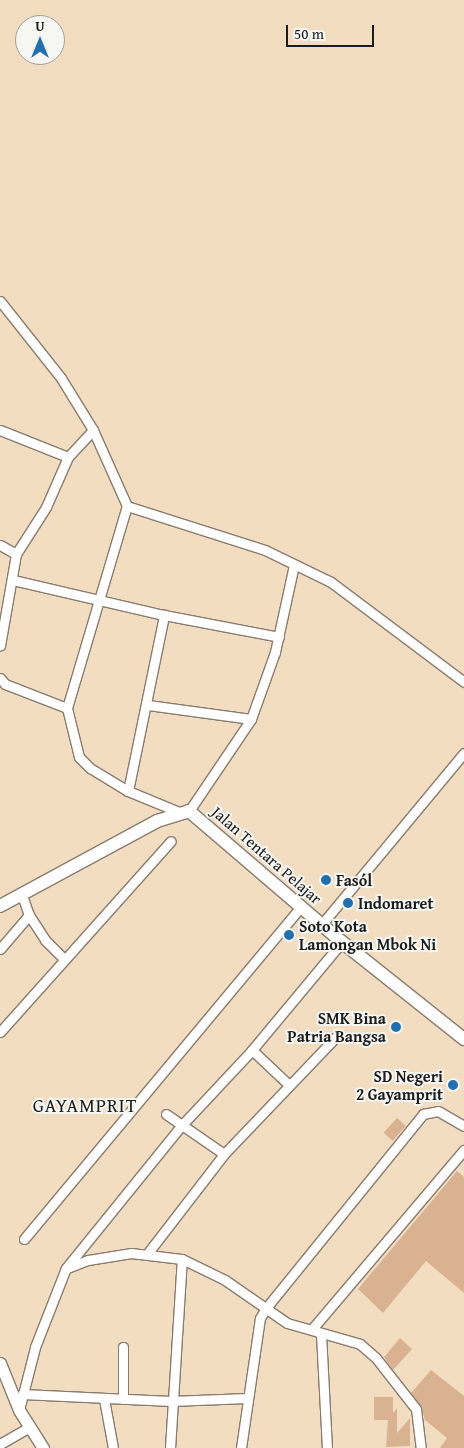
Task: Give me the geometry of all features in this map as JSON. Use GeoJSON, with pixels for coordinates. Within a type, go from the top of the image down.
{"type":"FeatureCollection","features":[{"type":"Feature","properties":{"kind":"main road"},"geometry":{"type":"LineString","coordinates":[[0,906],[157,821],[184,812]]}},
{"type":"Feature","properties":{"kind":"main road","name":"Jalan Tentara Pelajar"},"geometry":{"type":"LineString","coordinates":[[184,812],[464,1039]]}},
{"type":"Feature","properties":{"kind":"street"},"geometry":{"type":"LineString","coordinates":[[0,301],[61,378],[93,430],[127,506],[67,708],[79,757],[90,768],[128,791],[184,812],[251,719],[278,637],[294,564]]}},
{"type":"Feature","properties":{"kind":"street"},"geometry":{"type":"LineString","coordinates":[[0,430],[68,457]]}},
{"type":"Feature","properties":{"kind":"street"},"geometry":{"type":"LineString","coordinates":[[0,646],[16,554],[46,507],[68,457],[93,430]]}},
{"type":"Feature","properties":{"kind":"street"},"geometry":{"type":"LineString","coordinates":[[127,506],[265,550],[331,582],[364,604],[464,682]]}},
{"type":"Feature","properties":{"kind":"street"},"geometry":{"type":"LineString","coordinates":[[0,545],[16,554]]}},
{"type":"Feature","properties":{"kind":"street"},"geometry":{"type":"LineString","coordinates":[[13,580],[100,598],[164,615],[278,637]]}},
{"type":"Feature","properties":{"kind":"street"},"geometry":{"type":"LineString","coordinates":[[128,791],[148,705],[151,672],[164,615]]}},
{"type":"Feature","properties":{"kind":"street"},"geometry":{"type":"LineString","coordinates":[[0,678],[5,684],[67,708]]}},
{"type":"Feature","properties":{"kind":"street"},"geometry":{"type":"LineString","coordinates":[[148,705],[251,719]]}},
{"type":"Feature","properties":{"kind":"street"},"geometry":{"type":"LineString","coordinates":[[322,924],[464,753]]}},
{"type":"Feature","properties":{"kind":"street"},"geometry":{"type":"LineString","coordinates":[[0,1032],[63,958],[118,902],[171,842]]}},
{"type":"Feature","properties":{"kind":"street"},"geometry":{"type":"LineString","coordinates":[[22,895],[29,915],[49,947],[63,958]]}},
{"type":"Feature","properties":{"kind":"street"},"geometry":{"type":"LineString","coordinates":[[24,1239],[301,906]]}},
{"type":"Feature","properties":{"kind":"street"},"geometry":{"type":"LineString","coordinates":[[0,949],[29,915]]}},
{"type":"Feature","properties":{"kind":"street"},"geometry":{"type":"LineString","coordinates":[[19,1410],[35,1347],[66,1268],[181,1126],[252,1050],[342,942]]}},
{"type":"Feature","properties":{"kind":"street"},"geometry":{"type":"LineString","coordinates":[[146,1254],[224,1154],[335,1038]]}},
{"type":"Feature","properties":{"kind":"street"},"geometry":{"type":"LineString","coordinates":[[252,1050],[289,1085]]}},
{"type":"Feature","properties":{"kind":"street"},"geometry":{"type":"LineString","coordinates":[[241,1448],[260,1318],[266,1308],[423,1114],[438,1111],[464,1126]]}},
{"type":"Feature","properties":{"kind":"street"},"geometry":{"type":"LineString","coordinates":[[166,1114],[224,1154]]}},
{"type":"Feature","properties":{"kind":"street"},"geometry":{"type":"LineString","coordinates":[[312,1329],[464,1150]]}},
{"type":"Feature","properties":{"kind":"street"},"geometry":{"type":"LineString","coordinates":[[66,1268],[88,1260],[131,1253],[182,1260],[225,1280],[287,1323],[312,1329],[321,1334],[346,1338],[360,1344],[376,1358],[416,1409],[422,1448]]}},
{"type":"Feature","properties":{"kind":"street"},"geometry":{"type":"LineString","coordinates":[[170,1448],[171,1401],[182,1260]]}},
{"type":"Feature","properties":{"kind":"street"},"geometry":{"type":"LineString","coordinates":[[321,1334],[327,1448]]}},
{"type":"Feature","properties":{"kind":"street"},"geometry":{"type":"LineString","coordinates":[[123,1347],[123,1399]]}},
{"type":"Feature","properties":{"kind":"street"},"geometry":{"type":"LineString","coordinates":[[0,1362],[19,1410],[43,1448]]}},
{"type":"Feature","properties":{"kind":"street"},"geometry":{"type":"LineString","coordinates":[[22,1394],[171,1401],[247,1398]]}},
{"type":"Feature","properties":{"kind":"street"},"geometry":{"type":"LineString","coordinates":[[104,1399],[113,1448]]}},
{"type":"Feature","properties":{"kind":"street"},"geometry":{"type":"LineString","coordinates":[[0,1444],[29,1427]]}},
{"type":"Feature","properties":{"kind":"building"},"geometry":{"type":"Polygon","coordinates":[[[397,1118],[406,1126],[393,1141],[384,1133],[397,1118]]]}},
{"type":"Feature","properties":{"kind":"building"},"geometry":{"type":"Polygon","coordinates":[[[457,1171],[464,1177],[464,1293],[426,1261],[383,1313],[358,1289],[457,1171]]]}},
{"type":"Feature","properties":{"kind":"building"},"geometry":{"type":"Polygon","coordinates":[[[400,1338],[412,1349],[393,1370],[384,1357],[400,1338]]]}},
{"type":"Feature","properties":{"kind":"building"},"geometry":{"type":"Polygon","coordinates":[[[431,1370],[464,1396],[464,1448],[440,1448],[447,1438],[425,1420],[421,1406],[411,1393],[431,1370]]]}},
{"type":"Feature","properties":{"kind":"building"},"geometry":{"type":"Polygon","coordinates":[[[374,1397],[393,1397],[393,1413],[397,1408],[397,1433],[410,1418],[410,1446],[386,1447],[388,1420],[374,1420],[374,1397]]]}},
{"type":"Feature","properties":{"kind":"place","name":"Fasól"},"geometry":{"type":"Point","coordinates":[326,880]}},
{"type":"Feature","properties":{"kind":"place","name":"Indomaret"},"geometry":{"type":"Point","coordinates":[348,903]}},
{"type":"Feature","properties":{"kind":"place","name":"Soto Kota Lamongan Mbok Ni"},"geometry":{"type":"Point","coordinates":[289,935]}},
{"type":"Feature","properties":{"kind":"place","name":"SMK Bina Patria Bangsa"},"geometry":{"type":"Point","coordinates":[396,1027]}},
{"type":"Feature","properties":{"kind":"place","name":"SD Negeri 2 Gayamprit"},"geometry":{"type":"Point","coordinates":[453,1085]}},
{"type":"Feature","properties":{"kind":"district","name":"GAYAMPRIT"},"geometry":{"type":"Point","coordinates":[85,1106]}}]}
